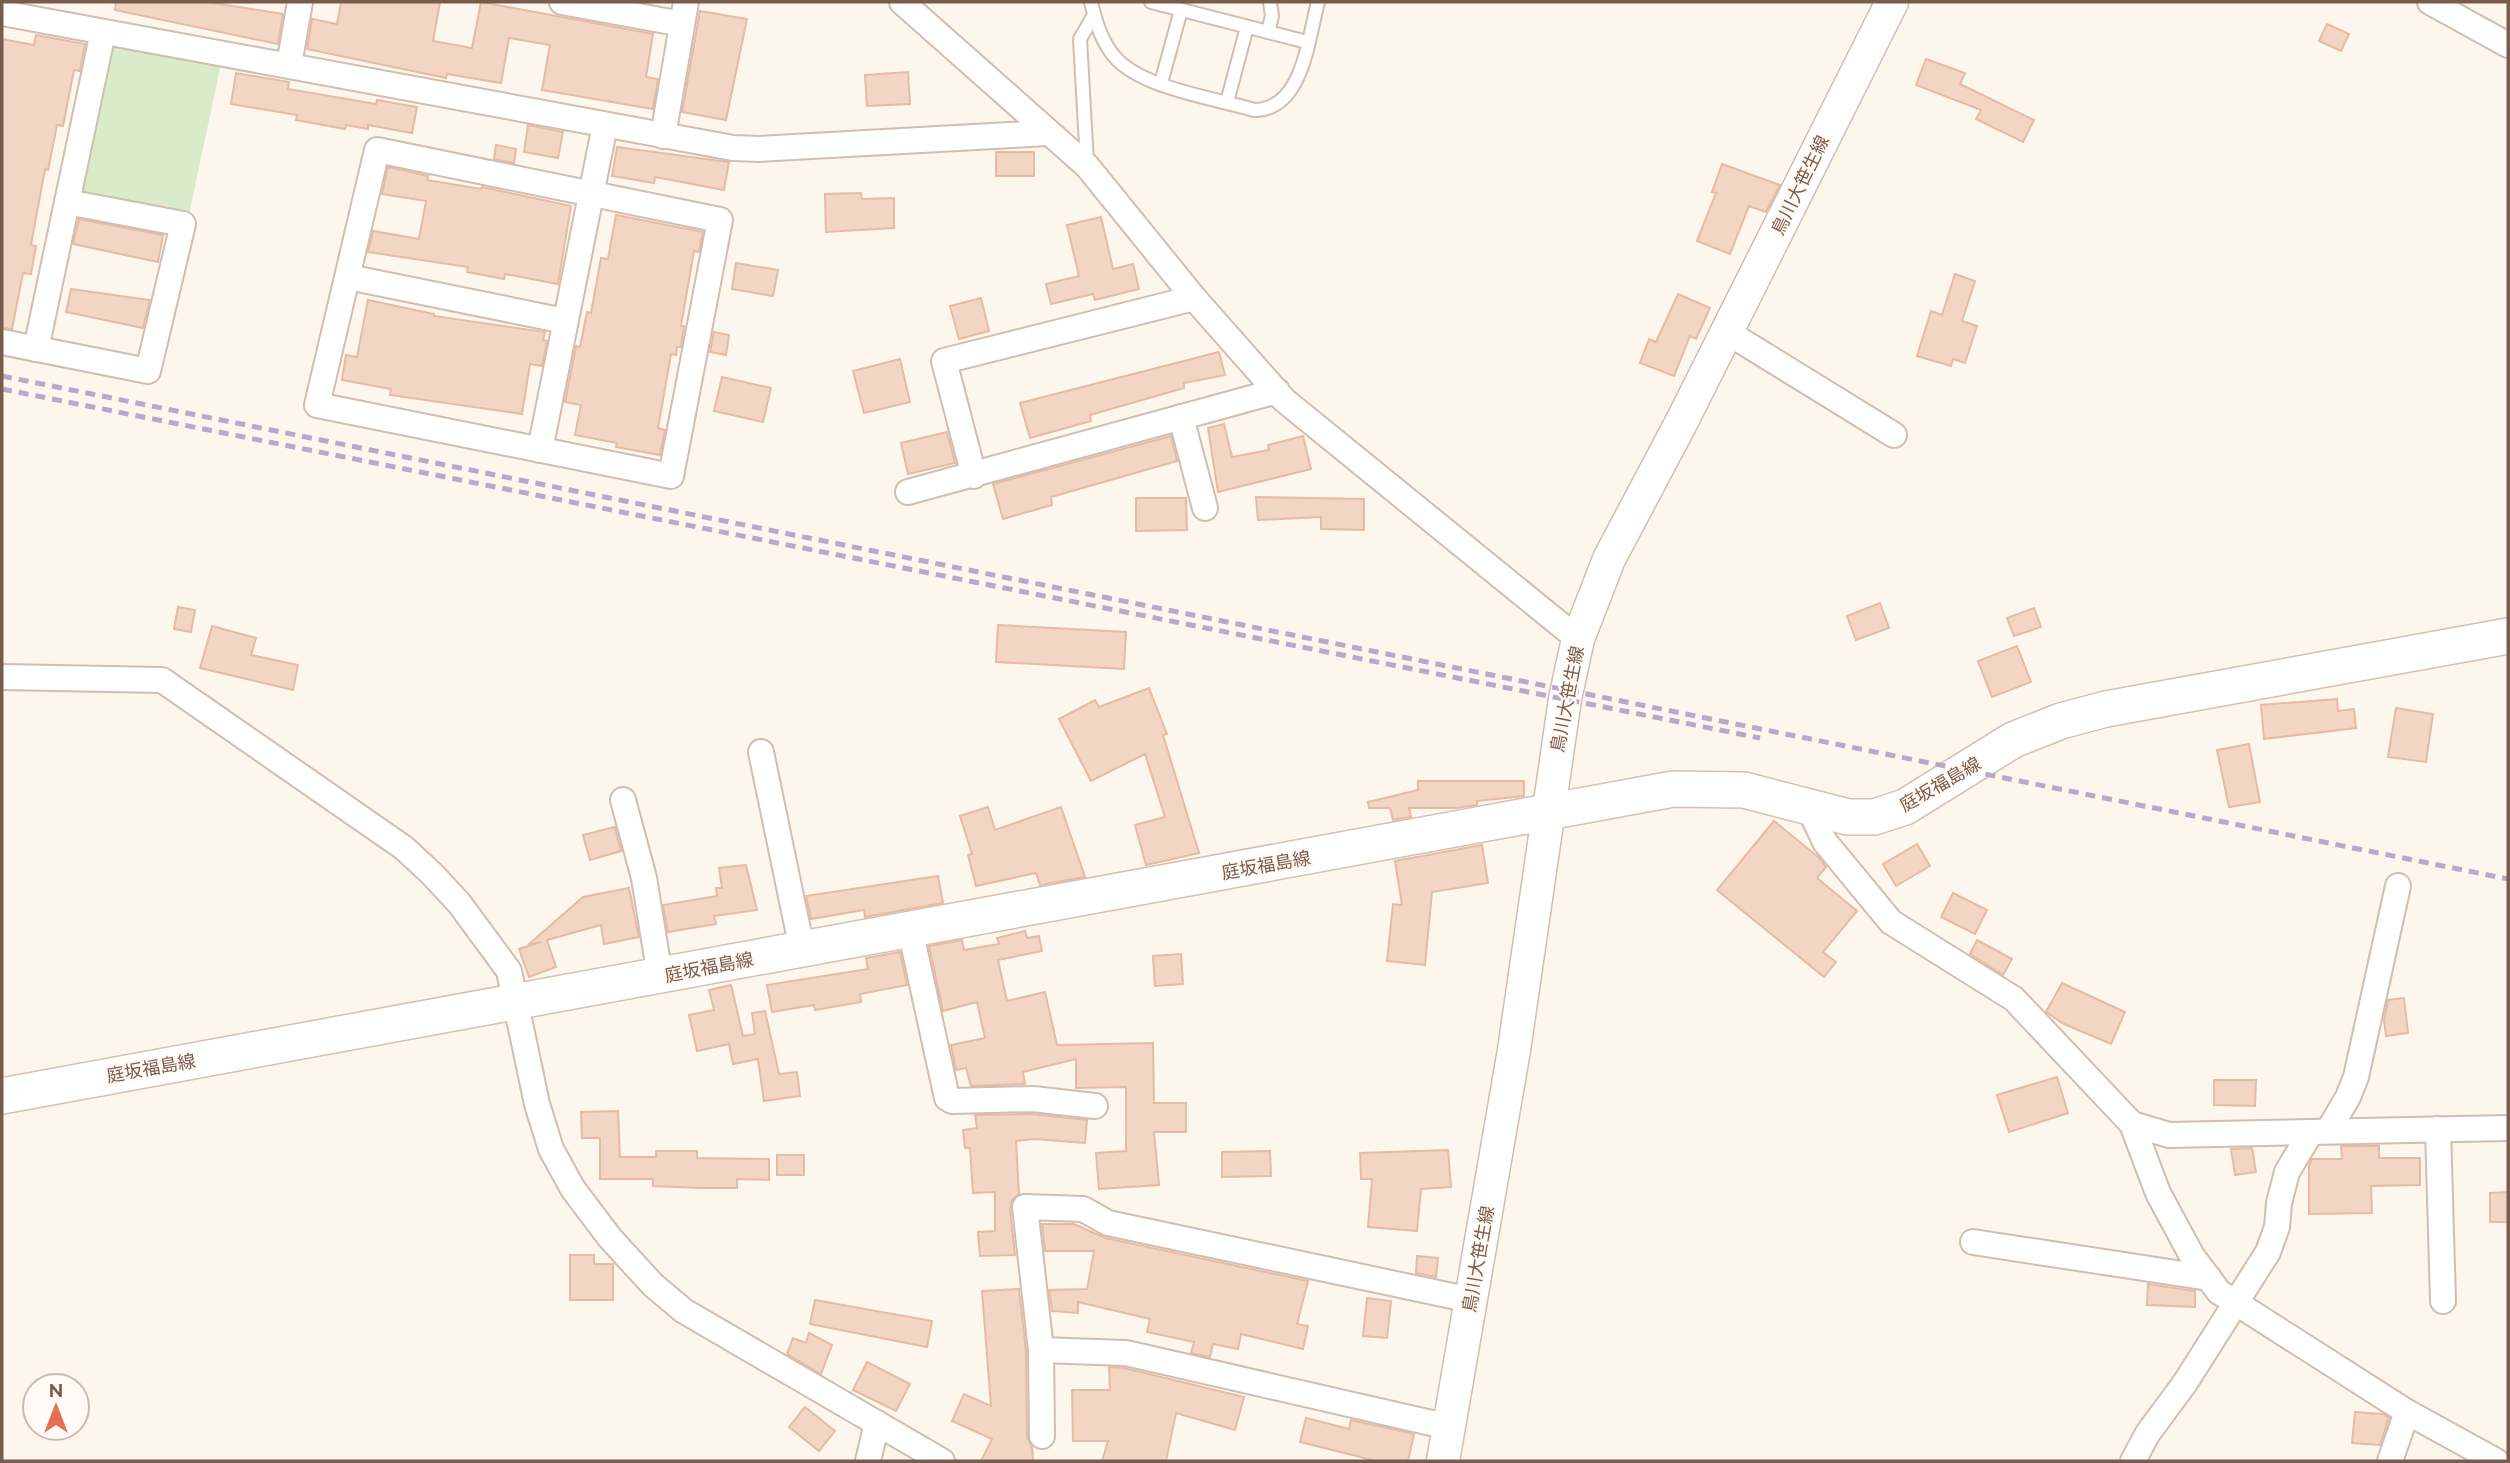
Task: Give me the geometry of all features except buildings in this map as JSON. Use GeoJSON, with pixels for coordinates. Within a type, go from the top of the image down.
{"type":"FeatureCollection","features":[{"type":"Feature","properties":{"kind":"main road","name":"庭坂福島線"},"geometry":{"type":"LineString","coordinates":[[2,1096],[1673,789],[1711,787],[1744,790],[1849,817],[1874,817],[1905,807],[2013,740],[2061,721],[2106,709],[2508,636]]}},
{"type":"Feature","properties":{"kind":"street"},"geometry":{"type":"LineString","coordinates":[[289,65],[300,2]]}},
{"type":"Feature","properties":{"kind":"street"},"geometry":{"type":"LineString","coordinates":[[562,2],[684,13],[663,136]]}},
{"type":"Feature","properties":{"kind":"street"},"geometry":{"type":"LineString","coordinates":[[902,2],[1046,133],[1087,166],[1194,298],[1277,391],[1578,639]]}},
{"type":"Feature","properties":{"kind":"street","name":"鳥川大笹生線"},"geometry":{"type":"LineString","coordinates":[[1443,1461],[1514,1050],[1546,814],[1578,639],[1609,559],[1727,332],[1892,2]]}},
{"type":"Feature","properties":{"kind":"street"},"geometry":{"type":"LineString","coordinates":[[2430,2],[2508,44]]}},
{"type":"Feature","properties":{"kind":"street"},"geometry":{"type":"LineString","coordinates":[[2,13],[663,136],[759,149],[1046,133]]}},
{"type":"Feature","properties":{"kind":"street"},"geometry":{"type":"LineString","coordinates":[[36,349],[103,32]]}},
{"type":"Feature","properties":{"kind":"street"},"geometry":{"type":"LineString","coordinates":[[540,450],[605,125]]}},
{"type":"Feature","properties":{"kind":"street"},"geometry":{"type":"LineString","coordinates":[[377,150],[720,220],[671,476],[317,405],[348,277],[377,150]]}},
{"type":"Feature","properties":{"kind":"street"},"geometry":{"type":"LineString","coordinates":[[2,342],[148,371],[183,224],[67,202]]}},
{"type":"Feature","properties":{"kind":"street"},"geometry":{"type":"LineString","coordinates":[[348,277],[565,321]]}},
{"type":"Feature","properties":{"kind":"street"},"geometry":{"type":"LineString","coordinates":[[974,476],[944,361],[1194,298]]}},
{"type":"Feature","properties":{"kind":"street"},"geometry":{"type":"LineString","coordinates":[[1727,332],[1894,435]]}},
{"type":"Feature","properties":{"kind":"street"},"geometry":{"type":"LineString","coordinates":[[908,492],[1277,391]]}},
{"type":"Feature","properties":{"kind":"street"},"geometry":{"type":"LineString","coordinates":[[1181,417],[1205,508]]}},
{"type":"Feature","properties":{"kind":"street"},"geometry":{"type":"LineString","coordinates":[[2,677],[162,680],[404,848],[459,903],[509,971],[518,1003],[537,1104],[551,1149],[573,1189],[610,1238],[653,1286],[684,1311],[942,1461]]}},
{"type":"Feature","properties":{"kind":"street"},"geometry":{"type":"LineString","coordinates":[[761,752],[802,949]]}},
{"type":"Feature","properties":{"kind":"street"},"geometry":{"type":"LineString","coordinates":[[623,800],[644,878],[660,976]]}},
{"type":"Feature","properties":{"kind":"street"},"geometry":{"type":"LineString","coordinates":[[1809,808],[1825,842],[1891,922],[2014,999],[2132,1124],[2158,1193],[2192,1256],[2219,1292],[2407,1412],[2496,1461]]}},
{"type":"Feature","properties":{"kind":"street"},"geometry":{"type":"LineString","coordinates":[[2133,1461],[2148,1433],[2185,1383],[2268,1252],[2277,1227],[2279,1203],[2287,1172],[2348,1097],[2356,1077],[2398,886]]}},
{"type":"Feature","properties":{"kind":"street"},"geometry":{"type":"LineString","coordinates":[[910,929],[947,1098],[951,1101],[1063,1100],[1096,1106]]}},
{"type":"Feature","properties":{"kind":"street"},"geometry":{"type":"LineString","coordinates":[[2132,1124],[2169,1135],[2508,1128]]}},
{"type":"Feature","properties":{"kind":"street"},"geometry":{"type":"LineString","coordinates":[[2438,1129],[2443,1301]]}},
{"type":"Feature","properties":{"kind":"street"},"geometry":{"type":"LineString","coordinates":[[1042,1436],[1041,1350],[1025,1207],[1083,1209],[1108,1223],[1471,1300]]}},
{"type":"Feature","properties":{"kind":"street"},"geometry":{"type":"LineString","coordinates":[[1973,1242],[2208,1278]]}},
{"type":"Feature","properties":{"kind":"street"},"geometry":{"type":"LineString","coordinates":[[1041,1350],[1126,1353],[1449,1427]]}},
{"type":"Feature","properties":{"kind":"street"},"geometry":{"type":"LineString","coordinates":[[2390,1461],[2407,1412]]}},
{"type":"Feature","properties":{"kind":"street"},"geometry":{"type":"LineString","coordinates":[[868,1461],[877,1423]]}},
{"type":"Feature","properties":{"kind":"lane"},"geometry":{"type":"LineString","coordinates":[[1151,2],[1307,42]]}},
{"type":"Feature","properties":{"kind":"lane"},"geometry":{"type":"LineString","coordinates":[[1268,32],[1272,16],[1270,2]]}},
{"type":"Feature","properties":{"kind":"lane"},"geometry":{"type":"LineString","coordinates":[[1092,8],[1108,48],[1128,70],[1161,83],[1254,110],[1265,110],[1282,103],[1297,77],[1318,2]]}},
{"type":"Feature","properties":{"kind":"lane"},"geometry":{"type":"LineString","coordinates":[[1087,166],[1080,39],[1092,8]]}},
{"type":"Feature","properties":{"kind":"lane"},"geometry":{"type":"LineString","coordinates":[[1161,83],[1181,10]]}},
{"type":"Feature","properties":{"kind":"lane"},"geometry":{"type":"LineString","coordinates":[[1227,102],[1247,27]]}},
{"type":"Feature","properties":{"kind":"green space"},"geometry":{"type":"Polygon","coordinates":[[[107,39],[222,59],[188,219],[74,197],[107,39]]]}},
{"type":"Feature","properties":{"kind":"railway"},"geometry":{"type":"LineString","coordinates":[[2,376],[2508,879]]}},
{"type":"Feature","properties":{"kind":"railway"},"geometry":{"type":"LineString","coordinates":[[2,389],[1760,738]]}}]}
